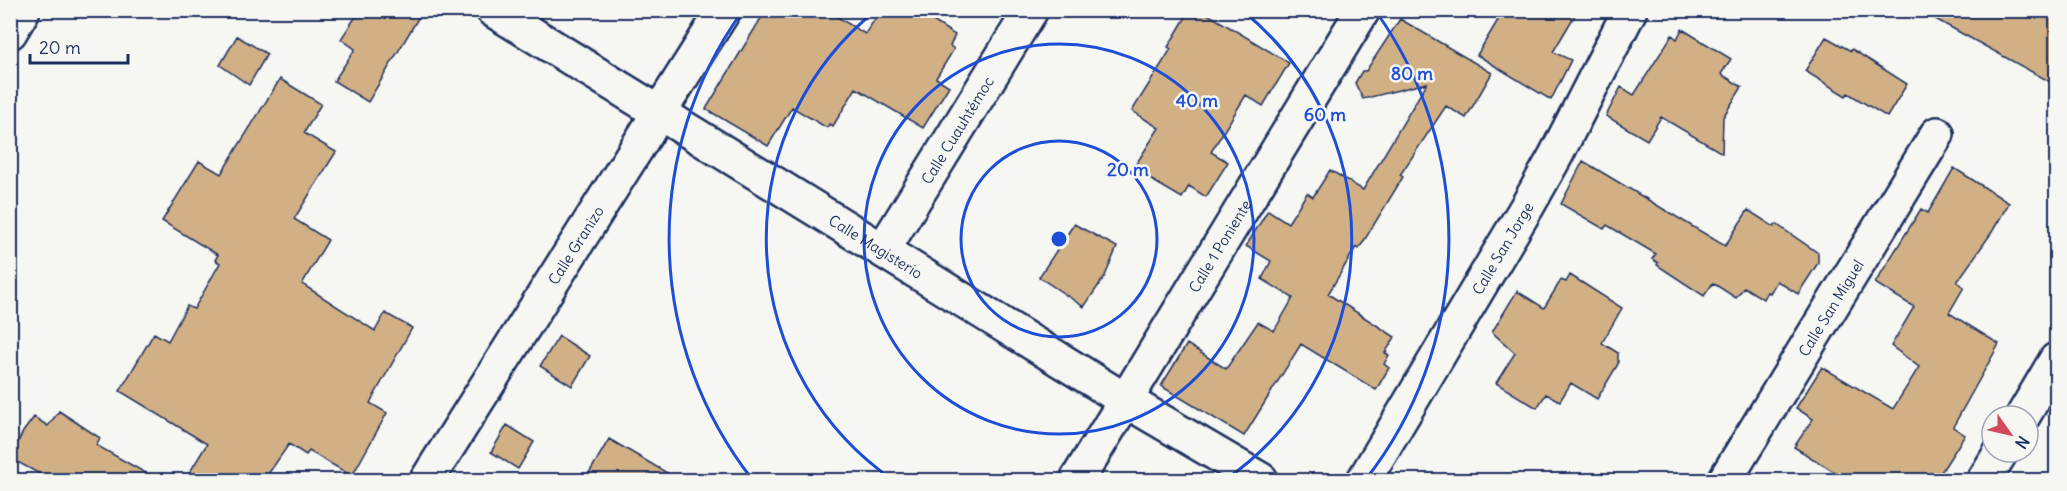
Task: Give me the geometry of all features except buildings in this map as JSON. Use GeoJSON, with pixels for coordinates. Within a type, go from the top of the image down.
{"type":"FeatureCollection","features":[{"type":"Feature","properties":{"kind":"street"},"geometry":{"type":"LineString","coordinates":[[10,32],[23,10]]}},
{"type":"Feature","properties":{"kind":"street","name":"Calle Magisterio"},"geometry":{"type":"LineString","coordinates":[[493,10],[1125,400],[1261,480]]}},
{"type":"Feature","properties":{"kind":"street","name":"Calle Granizo"},"geometry":{"type":"LineString","coordinates":[[427,480],[724,10]]}},
{"type":"Feature","properties":{"kind":"street","name":"Calle Cuauhtémoc"},"geometry":{"type":"LineString","coordinates":[[883,250],[1031,10]]}},
{"type":"Feature","properties":{"kind":"street","name":"Calle 1 Poniente"},"geometry":{"type":"LineString","coordinates":[[1077,480],[1363,10]]}},
{"type":"Feature","properties":{"kind":"street","name":"Calle San Jorge"},"geometry":{"type":"LineString","coordinates":[[1365,480],[1528,206],[1630,10]]}},
{"type":"Feature","properties":{"kind":"street","name":"Calle San Miguel"},"geometry":{"type":"LineString","coordinates":[[1725,480],[1937,134]]}},
{"type":"Feature","properties":{"kind":"street"},"geometry":{"type":"LineString","coordinates":[[2030,404],[2056,360]]}},
{"type":"Feature","properties":{"kind":"street"},"geometry":{"type":"LineString","coordinates":[[1984,480],[1994,464]]}}]}
